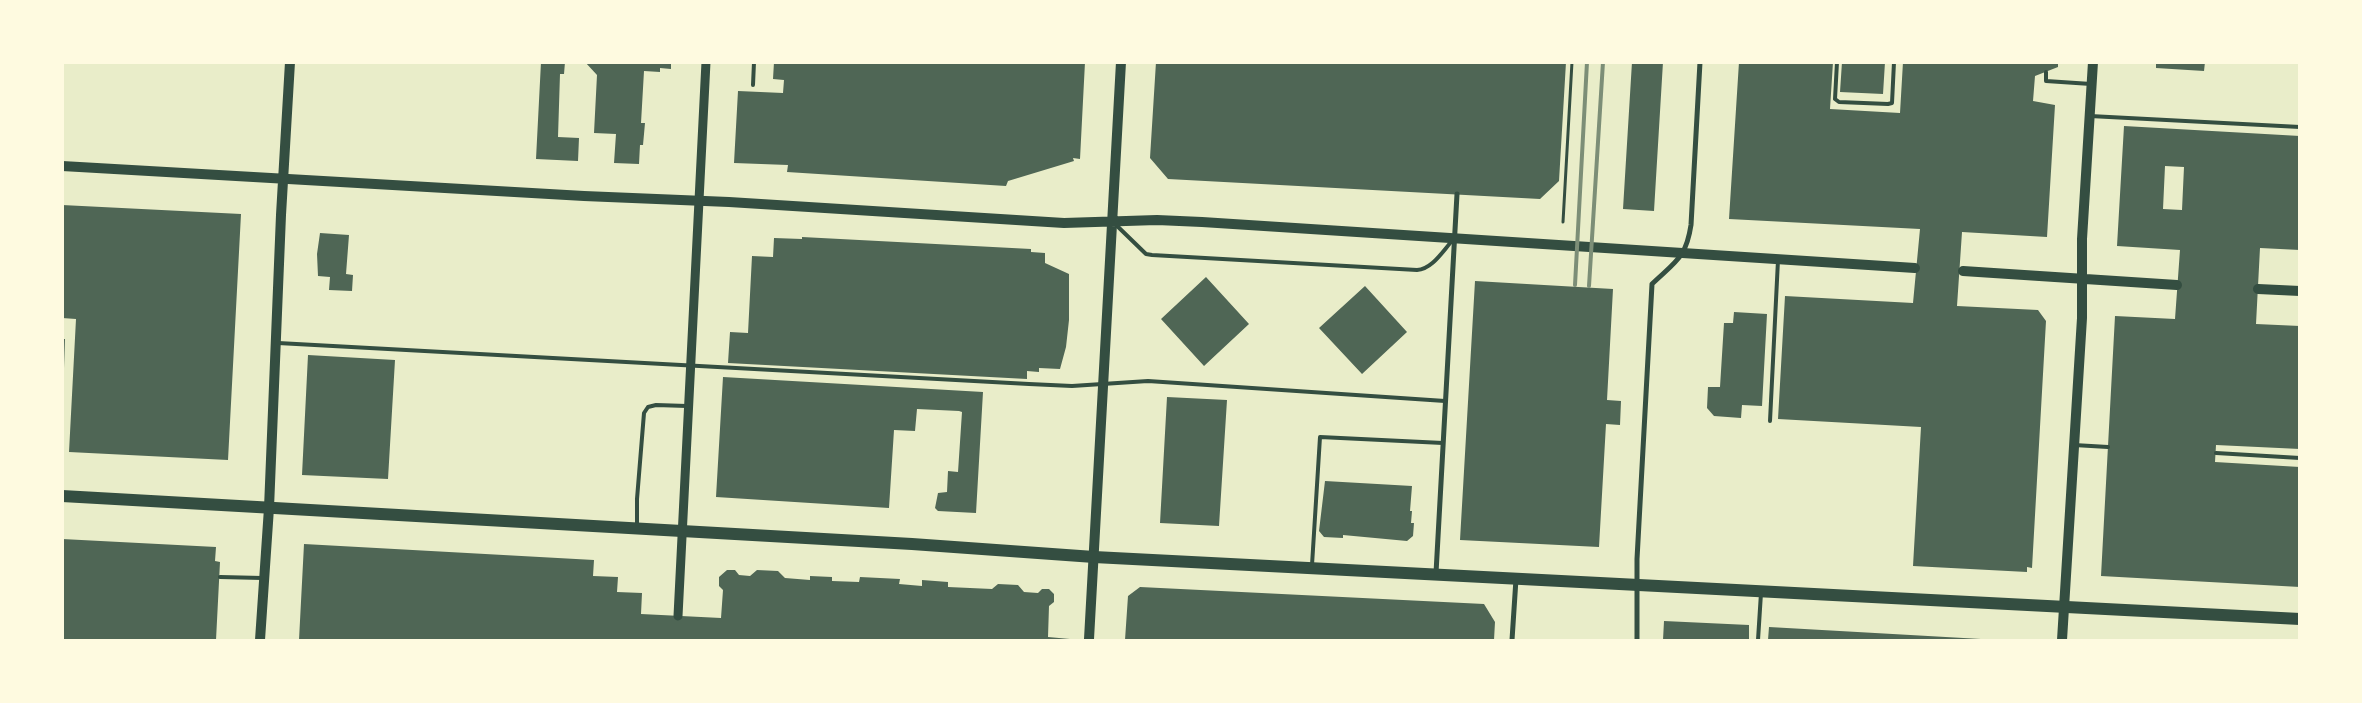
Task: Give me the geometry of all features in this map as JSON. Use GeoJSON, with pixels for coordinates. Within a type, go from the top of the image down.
{"type":"FeatureCollection","features":[{"type":"Feature","properties":{"kind":"main road"},"geometry":{"type":"LineString","coordinates":[[260,640],[269,508],[290,62]]}},
{"type":"Feature","properties":{"kind":"main road"},"geometry":{"type":"LineString","coordinates":[[1089,639],[1105,382],[1121,62]]}},
{"type":"Feature","properties":{"kind":"main road"},"geometry":{"type":"LineString","coordinates":[[2062,640],[2082,318],[2082,278],[2092,62]]}},
{"type":"Feature","properties":{"kind":"main road"},"geometry":{"type":"LineString","coordinates":[[62,166],[574,195],[698,200],[1064,222],[1202,222],[1915,268]]}},
{"type":"Feature","properties":{"kind":"main road"},"geometry":{"type":"LineString","coordinates":[[1963,271],[2178,285]]}},
{"type":"Feature","properties":{"kind":"main road"},"geometry":{"type":"LineString","coordinates":[[2258,289],[2300,291]]}},
{"type":"Feature","properties":{"kind":"main road"},"geometry":{"type":"LineString","coordinates":[[62,496],[637,528],[1094,557],[1436,573],[2064,608],[2300,619]]}},
{"type":"Feature","properties":{"kind":"street"},"geometry":{"type":"LineString","coordinates":[[678,616],[687,406],[706,62]]}},
{"type":"Feature","properties":{"kind":"street"},"geometry":{"type":"LineString","coordinates":[[1637,640],[1637,559],[1652,284],[1684,254],[1688,242],[1691,224],[1700,62]]}},
{"type":"Feature","properties":{"kind":"street"},"geometry":{"type":"LineString","coordinates":[[1436,573],[1457,194]]}},
{"type":"Feature","properties":{"kind":"street"},"geometry":{"type":"LineString","coordinates":[[1512,640],[1516,578]]}},
{"type":"Feature","properties":{"kind":"lane"},"geometry":{"type":"LineString","coordinates":[[753,85],[754,62]]}},
{"type":"Feature","properties":{"kind":"lane"},"geometry":{"type":"LineString","coordinates":[[1838,62],[1835,99],[1839,102],[1888,104],[1892,103],[1894,62]]}},
{"type":"Feature","properties":{"kind":"lane"},"geometry":{"type":"LineString","coordinates":[[2046,72],[2046,81],[2091,84]]}},
{"type":"Feature","properties":{"kind":"lane"},"geometry":{"type":"LineString","coordinates":[[2089,116],[2300,127]]}},
{"type":"Feature","properties":{"kind":"lane"},"geometry":{"type":"LineString","coordinates":[[1112,221],[1146,254],[1152,255],[1417,270],[1424,269],[1431,264],[1455,238]]}},
{"type":"Feature","properties":{"kind":"lane"},"geometry":{"type":"LineString","coordinates":[[1770,421],[1778,260]]}},
{"type":"Feature","properties":{"kind":"lane"},"geometry":{"type":"LineString","coordinates":[[276,343],[689,367],[1072,386],[1105,382],[1148,381],[1445,401]]}},
{"type":"Feature","properties":{"kind":"lane"},"geometry":{"type":"LineString","coordinates":[[637,528],[637,499],[644,413],[648,407],[656,405],[687,406]]}},
{"type":"Feature","properties":{"kind":"lane"},"geometry":{"type":"LineString","coordinates":[[1312,568],[1320,436],[1443,444]]}},
{"type":"Feature","properties":{"kind":"lane"},"geometry":{"type":"LineString","coordinates":[[2074,445],[2108,447]]}},
{"type":"Feature","properties":{"kind":"lane"},"geometry":{"type":"LineString","coordinates":[[2216,453],[2300,458]]}},
{"type":"Feature","properties":{"kind":"lane"},"geometry":{"type":"LineString","coordinates":[[220,577],[264,578]]}},
{"type":"Feature","properties":{"kind":"lane"},"geometry":{"type":"LineString","coordinates":[[1758,640],[1761,591]]}},
{"type":"Feature","properties":{"kind":"path"},"geometry":{"type":"LineString","coordinates":[[1563,222],[1572,62]]}},
{"type":"Feature","properties":{"kind":"building"},"geometry":{"type":"Polygon","coordinates":[[[541,62],[565,62],[564,74],[560,74],[558,137],[579,138],[578,161],[536,159],[541,62]]]}},
{"type":"Feature","properties":{"kind":"building"},"geometry":{"type":"Polygon","coordinates":[[[585,62],[671,62],[671,69],[660,68],[660,72],[644,71],[641,123],[645,123],[643,145],[640,145],[639,164],[614,163],[616,134],[594,133],[597,75],[585,62]]]}},
{"type":"Feature","properties":{"kind":"building"},"geometry":{"type":"Polygon","coordinates":[[[774,62],[1085,62],[1080,159],[1073,158],[1074,161],[1008,181],[1006,186],[787,172],[788,165],[734,163],[738,91],[783,93],[784,80],[773,79],[774,62]]]}},
{"type":"Feature","properties":{"kind":"building"},"geometry":{"type":"Polygon","coordinates":[[[1156,62],[1566,62],[1559,181],[1540,199],[1168,179],[1150,158],[1156,62]]]}},
{"type":"Feature","properties":{"kind":"building"},"geometry":{"type":"Polygon","coordinates":[[[1632,62],[1663,62],[1654,211],[1623,209],[1632,62]]]}},
{"type":"Feature","properties":{"kind":"building"},"geometry":{"type":"Polygon","coordinates":[[[1739,62],[1833,62],[1830,109],[1900,113],[1903,62],[2058,62],[2058,67],[2035,76],[2033,101],[2055,105],[2047,237],[1962,232],[1957,306],[2038,310],[2046,321],[2032,568],[2027,567],[2027,572],[1913,566],[1921,427],[1778,419],[1785,296],[1913,303],[1920,229],[1729,219],[1739,62]]]}},
{"type":"Feature","properties":{"kind":"building"},"geometry":{"type":"Polygon","coordinates":[[[1842,62],[1885,62],[1883,94],[1840,92],[1842,62]]]}},
{"type":"Feature","properties":{"kind":"building"},"geometry":{"type":"Polygon","coordinates":[[[2156,62],[2205,62],[2204,71],[2156,68],[2156,62]]]}},
{"type":"Feature","properties":{"kind":"building"},"geometry":{"type":"Polygon","coordinates":[[[2124,126],[2300,136],[2300,250],[2260,248],[2256,324],[2300,326],[2300,449],[2216,445],[2215,462],[2300,467],[2300,587],[2101,576],[2115,316],[2175,319],[2180,250],[2117,246],[2124,126]],[[2165,166],[2163,209],[2182,210],[2184,167],[2165,166]]]}},
{"type":"Feature","properties":{"kind":"building"},"geometry":{"type":"Polygon","coordinates":[[[62,205],[241,214],[228,460],[69,452],[76,319],[62,318],[62,205]]]}},
{"type":"Feature","properties":{"kind":"building"},"geometry":{"type":"Polygon","coordinates":[[[320,233],[349,235],[346,274],[353,275],[352,291],[329,290],[330,277],[318,276],[317,254],[320,233]]]}},
{"type":"Feature","properties":{"kind":"building"},"geometry":{"type":"Polygon","coordinates":[[[802,237],[1031,249],[1031,252],[1045,253],[1045,263],[1069,274],[1069,320],[1066,347],[1060,369],[1039,368],[1039,372],[1027,371],[1027,379],[728,363],[730,332],[748,333],[752,256],[773,257],[774,238],[802,239],[802,237]]]}},
{"type":"Feature","properties":{"kind":"building"},"geometry":{"type":"Polygon","coordinates":[[[1206,277],[1249,324],[1204,366],[1161,319],[1206,277]]]}},
{"type":"Feature","properties":{"kind":"building"},"geometry":{"type":"Polygon","coordinates":[[[1475,281],[1613,289],[1607,400],[1621,401],[1620,425],[1606,424],[1599,547],[1460,540],[1475,281]]]}},
{"type":"Feature","properties":{"kind":"building"},"geometry":{"type":"Polygon","coordinates":[[[1365,286],[1407,332],[1362,374],[1319,328],[1365,286]]]}},
{"type":"Feature","properties":{"kind":"building"},"geometry":{"type":"Polygon","coordinates":[[[1734,312],[1767,314],[1762,406],[1742,405],[1741,418],[1714,416],[1707,408],[1708,387],[1720,387],[1724,323],[1733,323],[1734,312]]]}},
{"type":"Feature","properties":{"kind":"building"},"geometry":{"type":"Polygon","coordinates":[[[62,339],[65,339],[64,368],[62,368],[62,339]]]}},
{"type":"Feature","properties":{"kind":"building"},"geometry":{"type":"Polygon","coordinates":[[[308,355],[395,360],[388,479],[302,475],[308,355]]]}},
{"type":"Feature","properties":{"kind":"building"},"geometry":{"type":"Polygon","coordinates":[[[723,377],[983,392],[976,513],[938,511],[935,508],[938,493],[947,492],[948,471],[958,472],[962,412],[959,411],[917,409],[915,431],[894,430],[889,508],[716,497],[723,377]]]}},
{"type":"Feature","properties":{"kind":"building"},"geometry":{"type":"Polygon","coordinates":[[[1167,397],[1227,400],[1219,526],[1160,523],[1167,397]]]}},
{"type":"Feature","properties":{"kind":"building"},"geometry":{"type":"Polygon","coordinates":[[[1325,481],[1412,486],[1410,511],[1412,511],[1411,523],[1414,523],[1413,536],[1407,541],[1343,535],[1343,538],[1324,537],[1319,531],[1325,481]]]}},
{"type":"Feature","properties":{"kind":"building"},"geometry":{"type":"Polygon","coordinates":[[[62,539],[216,547],[215,561],[220,562],[216,640],[62,640],[62,539]]]}},
{"type":"Feature","properties":{"kind":"building"},"geometry":{"type":"Polygon","coordinates":[[[304,544],[594,560],[593,576],[618,577],[617,592],[642,593],[641,614],[721,618],[723,590],[719,586],[719,577],[727,570],[735,570],[739,575],[750,576],[757,570],[778,571],[785,578],[810,580],[810,576],[832,577],[832,581],[859,582],[860,577],[900,579],[899,584],[922,586],[922,580],[948,582],[948,587],[992,589],[998,584],[1018,585],[1024,592],[1038,593],[1042,589],[1049,589],[1054,594],[1054,602],[1049,606],[1048,637],[1081,640],[299,640],[304,544]]]}},
{"type":"Feature","properties":{"kind":"building"},"geometry":{"type":"Polygon","coordinates":[[[1140,587],[1484,604],[1495,622],[1494,640],[1125,640],[1128,596],[1140,587]]]}},
{"type":"Feature","properties":{"kind":"building"},"geometry":{"type":"Polygon","coordinates":[[[1664,621],[1749,625],[1749,640],[1663,640],[1664,621]]]}},
{"type":"Feature","properties":{"kind":"building"},"geometry":{"type":"Polygon","coordinates":[[[1769,627],[1981,639],[1981,640],[1768,640],[1769,627]]]}},
{"type":"Feature","properties":{"kind":"railway"},"geometry":{"type":"LineString","coordinates":[[1575,285],[1587,62]]}},
{"type":"Feature","properties":{"kind":"railway"},"geometry":{"type":"LineString","coordinates":[[1589,286],[1603,62]]}}]}
